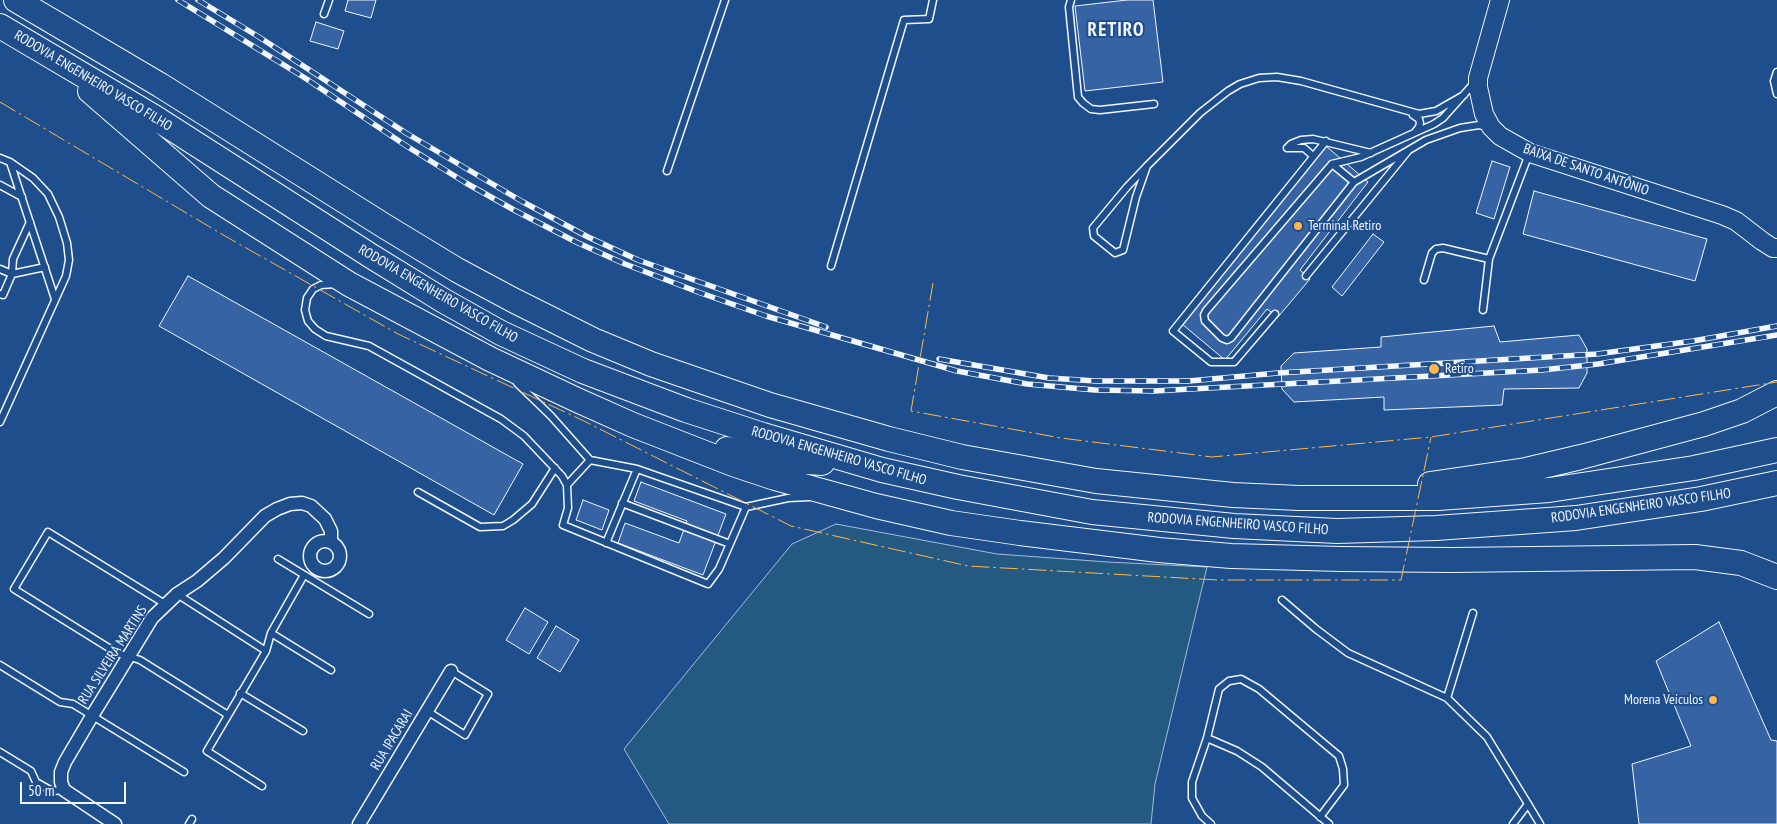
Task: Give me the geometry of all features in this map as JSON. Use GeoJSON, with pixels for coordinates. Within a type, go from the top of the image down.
{"type":"FeatureCollection","features":[{"type":"Feature","properties":{"kind":"highway","name":"RODOVIA ENGENHEIRO VASCO FILHO"},"geometry":{"type":"LineString","coordinates":[[16,0],[160,84],[457,270],[513,300],[593,340],[651,364],[770,405],[889,439],[981,460],[1096,481],[1233,495],[1337,498],[1438,498],[1549,490],[1694,468],[1777,450]]}},
{"type":"Feature","properties":{"kind":"highway","name":"RODOVIA ENGENHEIRO VASCO FILHO"},"geometry":{"type":"LineString","coordinates":[[0,26],[154,117],[387,266],[501,333],[583,370],[686,410],[882,470],[958,487],[1092,512],[1234,526],[1337,530],[1436,528],[1576,518],[1701,499],[1777,483]]}},
{"type":"Feature","properties":{"kind":"highway"},"geometry":{"type":"LineString","coordinates":[[54,58],[211,196],[349,284],[490,360],[585,403],[742,467],[876,506],[951,523],[1159,550],[1231,556],[1341,559],[1452,560],[1695,557],[1741,563],[1777,577]]}},
{"type":"Feature","properties":{"kind":"highway"},"geometry":{"type":"LineString","coordinates":[[1337,498],[1526,470],[1581,457],[1734,414],[1760,403],[1777,393]]}},
{"type":"Feature","properties":{"kind":"highway"},"geometry":{"type":"LineString","coordinates":[[671,439],[795,461],[882,470]]}},
{"type":"Feature","properties":{"kind":"main road","name":"BAIXA DE SANTO ANTÔNIO"},"geometry":{"type":"LineString","coordinates":[[1500,0],[1478,78],[1481,106],[1491,128],[1510,143],[1530,153],[1722,215],[1736,221],[1762,241],[1773,248],[1777,248]]}},
{"type":"Feature","properties":{"kind":"street","name":"RUA SILVEIRA MARTINS"},"geometry":{"type":"LineString","coordinates":[[64,790],[60,782],[65,762],[127,656],[152,618],[165,604],[197,581],[224,558],[265,516],[290,504],[302,503],[311,506],[320,513],[331,531],[331,541]]}},
{"type":"Feature","properties":{"kind":"street","name":"RUA IPACARAI"},"geometry":{"type":"LineString","coordinates":[[359,824],[451,671]]}},
{"type":"Feature","properties":{"kind":"street"},"geometry":{"type":"LineString","coordinates":[[64,790],[116,824]]}},
{"type":"Feature","properties":{"kind":"lane"},"geometry":{"type":"LineString","coordinates":[[324,14],[329,0]]}},
{"type":"Feature","properties":{"kind":"lane"},"geometry":{"type":"LineString","coordinates":[[667,171],[724,0]]}},
{"type":"Feature","properties":{"kind":"lane"},"geometry":{"type":"LineString","coordinates":[[831,266],[904,20],[929,19],[933,0]]}},
{"type":"Feature","properties":{"kind":"lane"},"geometry":{"type":"LineString","coordinates":[[1071,0],[1069,7],[1078,97],[1091,109],[1100,110],[1154,104]]}},
{"type":"Feature","properties":{"kind":"lane"},"geometry":{"type":"LineString","coordinates":[[1777,72],[1774,81],[1777,94]]}},
{"type":"Feature","properties":{"kind":"lane"},"geometry":{"type":"LineString","coordinates":[[1147,166],[1136,197],[1123,250],[1115,253],[1094,236],[1092,228],[1147,166],[1213,102],[1234,87],[1259,78],[1301,81],[1410,112],[1428,114],[1464,95]]}},
{"type":"Feature","properties":{"kind":"lane"},"geometry":{"type":"LineString","coordinates":[[1478,78],[1443,118],[1434,124],[1371,152],[1332,164],[1206,311],[1204,315],[1205,321],[1222,338],[1227,340],[1231,338],[1354,182],[1426,140],[1460,128],[1479,126],[1491,128]]}},
{"type":"Feature","properties":{"kind":"lane"},"geometry":{"type":"LineString","coordinates":[[1410,112],[1419,119],[1420,123],[1419,128],[1414,133]]}},
{"type":"Feature","properties":{"kind":"lane"},"geometry":{"type":"LineString","coordinates":[[1313,156],[1304,148],[1286,148],[1301,140],[1314,139],[1371,152]]}},
{"type":"Feature","properties":{"kind":"lane"},"geometry":{"type":"LineString","coordinates":[[1275,314],[1234,362],[1211,362],[1174,331],[1326,141]]}},
{"type":"Feature","properties":{"kind":"lane"},"geometry":{"type":"LineString","coordinates":[[1306,276],[1408,151]]}},
{"type":"Feature","properties":{"kind":"lane"},"geometry":{"type":"LineString","coordinates":[[1483,310],[1489,259],[1530,153]]}},
{"type":"Feature","properties":{"kind":"lane"},"geometry":{"type":"LineString","coordinates":[[0,158],[10,162],[33,178],[48,194],[59,217],[67,243],[69,260],[66,276],[0,422]]}},
{"type":"Feature","properties":{"kind":"lane"},"geometry":{"type":"LineString","coordinates":[[10,162],[55,299]]}},
{"type":"Feature","properties":{"kind":"lane"},"geometry":{"type":"LineString","coordinates":[[1332,164],[1354,182]]}},
{"type":"Feature","properties":{"kind":"lane"},"geometry":{"type":"LineString","coordinates":[[0,186],[22,197]]}},
{"type":"Feature","properties":{"kind":"lane"},"geometry":{"type":"LineString","coordinates":[[1,297],[12,274],[13,259],[30,222]]}},
{"type":"Feature","properties":{"kind":"lane"},"geometry":{"type":"LineString","coordinates":[[1424,280],[1432,252],[1436,249],[1443,248],[1489,259]]}},
{"type":"Feature","properties":{"kind":"lane"},"geometry":{"type":"LineString","coordinates":[[0,269],[12,274],[45,267]]}},
{"type":"Feature","properties":{"kind":"lane"},"geometry":{"type":"LineString","coordinates":[[349,284],[321,285],[313,289],[307,298],[305,310],[308,321],[315,329],[326,336],[369,346],[501,419],[524,436],[555,468],[568,485],[568,508],[563,524],[708,584],[719,569],[746,507]]}},
{"type":"Feature","properties":{"kind":"lane"},"geometry":{"type":"LineString","coordinates":[[490,360],[540,404],[590,460],[637,469],[746,507],[788,498],[835,495]]}},
{"type":"Feature","properties":{"kind":"lane"},"geometry":{"type":"LineString","coordinates":[[568,485],[590,460]]}},
{"type":"Feature","properties":{"kind":"lane"},"geometry":{"type":"LineString","coordinates":[[418,492],[480,527],[503,526],[514,520],[532,504],[555,468]]}},
{"type":"Feature","properties":{"kind":"lane"},"geometry":{"type":"LineString","coordinates":[[606,543],[637,469]]}},
{"type":"Feature","properties":{"kind":"lane"},"geometry":{"type":"LineString","coordinates":[[622,503],[730,544]]}},
{"type":"Feature","properties":{"kind":"lane"},"geometry":{"type":"LineString","coordinates":[[165,604],[48,532],[14,589],[117,653],[140,660],[228,715]]}},
{"type":"Feature","properties":{"kind":"lane"},"geometry":{"type":"LineString","coordinates":[[278,559],[369,614]]}},
{"type":"Feature","properties":{"kind":"lane"},"geometry":{"type":"LineString","coordinates":[[262,786],[207,751],[266,651],[271,633],[304,575]]}},
{"type":"Feature","properties":{"kind":"lane"},"geometry":{"type":"LineString","coordinates":[[177,594],[266,651]]}},
{"type":"Feature","properties":{"kind":"lane"},"geometry":{"type":"LineString","coordinates":[[1282,600],[1348,653],[1447,698],[1487,736],[1540,824]]}},
{"type":"Feature","properties":{"kind":"lane"},"geometry":{"type":"LineString","coordinates":[[1447,698],[1474,613]]}},
{"type":"Feature","properties":{"kind":"lane"},"geometry":{"type":"LineString","coordinates":[[271,633],[331,670]]}},
{"type":"Feature","properties":{"kind":"lane"},"geometry":{"type":"LineString","coordinates":[[0,665],[60,702],[73,704],[184,772]]}},
{"type":"Feature","properties":{"kind":"lane"},"geometry":{"type":"LineString","coordinates":[[426,711],[465,734],[488,694],[451,671]]}},
{"type":"Feature","properties":{"kind":"lane"},"geometry":{"type":"LineString","coordinates":[[1211,824],[1202,816],[1192,798],[1192,782],[1207,738],[1219,689],[1229,681],[1241,679],[1259,690],[1339,756],[1344,770],[1344,785],[1320,817]]}},
{"type":"Feature","properties":{"kind":"lane"},"geometry":{"type":"LineString","coordinates":[[240,693],[303,731]]}},
{"type":"Feature","properties":{"kind":"lane"},"geometry":{"type":"LineString","coordinates":[[1207,738],[1237,751],[1262,767],[1329,824]]}},
{"type":"Feature","properties":{"kind":"lane"},"geometry":{"type":"LineString","coordinates":[[0,752],[31,771],[36,782],[52,791],[64,790]]}},
{"type":"Feature","properties":{"kind":"lane"},"geometry":{"type":"LineString","coordinates":[[1513,824],[1528,804]]}},
{"type":"Feature","properties":{"kind":"shaded area"},"geometry":{"type":"Polygon","coordinates":[[[836,524],[997,554],[1207,567],[1155,784],[1151,824],[669,824],[624,749],[792,544],[836,524]]]}},
{"type":"Feature","properties":{"kind":"building"},"geometry":{"type":"Polygon","coordinates":[[[348,0],[376,0],[371,18],[345,11],[348,0]]]}},
{"type":"Feature","properties":{"kind":"building"},"geometry":{"type":"Polygon","coordinates":[[[1127,0],[1153,0],[1163,82],[1085,91],[1075,6],[1127,0]]]}},
{"type":"Feature","properties":{"kind":"building"},"geometry":{"type":"Polygon","coordinates":[[[316,22],[344,31],[338,49],[310,41],[316,22]]]}},
{"type":"Feature","properties":{"kind":"building","name":"Terminal Retiro"},"geometry":{"type":"Polygon","coordinates":[[[1326,146],[1368,182],[1300,270],[1310,279],[1278,317],[1267,309],[1225,360],[1182,324],[1326,146]]]}},
{"type":"Feature","properties":{"kind":"building"},"geometry":{"type":"Polygon","coordinates":[[[1492,161],[1510,167],[1494,219],[1476,213],[1492,161]]]}},
{"type":"Feature","properties":{"kind":"building"},"geometry":{"type":"Polygon","coordinates":[[[1534,191],[1707,239],[1695,281],[1523,234],[1534,191]]]}},
{"type":"Feature","properties":{"kind":"building"},"geometry":{"type":"Polygon","coordinates":[[[1373,234],[1384,242],[1342,296],[1332,287],[1373,234]]]}},
{"type":"Feature","properties":{"kind":"building"},"geometry":{"type":"Polygon","coordinates":[[[188,276],[523,464],[494,515],[159,326],[188,276]]]}},
{"type":"Feature","properties":{"kind":"building","name":"Retiro"},"geometry":{"type":"Polygon","coordinates":[[[1494,326],[1500,342],[1579,335],[1587,349],[1587,373],[1579,388],[1504,389],[1502,405],[1384,410],[1384,397],[1294,402],[1282,389],[1281,366],[1294,353],[1381,347],[1381,337],[1494,326]]]}},
{"type":"Feature","properties":{"kind":"building"},"geometry":{"type":"Polygon","coordinates":[[[641,482],[726,514],[703,575],[618,543],[625,523],[679,543],[687,521],[634,501],[641,482]]]}},
{"type":"Feature","properties":{"kind":"building"},"geometry":{"type":"Polygon","coordinates":[[[583,500],[609,510],[602,530],[576,520],[583,500]]]}},
{"type":"Feature","properties":{"kind":"building"},"geometry":{"type":"Polygon","coordinates":[[[525,608],[548,622],[529,654],[506,640],[525,608]]]}},
{"type":"Feature","properties":{"kind":"building","name":"Morena Veículos"},"geometry":{"type":"Polygon","coordinates":[[[1719,622],[1771,740],[1777,741],[1777,824],[1639,824],[1632,764],[1691,746],[1656,661],[1719,622]]]}},
{"type":"Feature","properties":{"kind":"building"},"geometry":{"type":"Polygon","coordinates":[[[556,626],[579,640],[560,672],[537,658],[556,626]]]}},
{"type":"Feature","properties":{"kind":"railway"},"geometry":{"type":"LineString","coordinates":[[178,0],[305,78],[408,147],[466,183],[576,242],[625,264],[766,316],[957,371],[1027,384],[1095,390],[1154,391],[1542,370],[1598,364],[1777,335]]}},
{"type":"Feature","properties":{"kind":"railway"},"geometry":{"type":"LineString","coordinates":[[198,0],[259,37],[406,133],[523,202],[588,237],[638,260],[826,327]]}},
{"type":"Feature","properties":{"kind":"railway"},"geometry":{"type":"LineString","coordinates":[[939,359],[1049,378],[1096,381],[1189,381],[1278,373],[1597,354],[1693,341],[1777,326]]}},
{"type":"Feature","properties":{"kind":"power"},"geometry":{"type":"LineString","coordinates":[[0,102],[225,236],[398,334],[582,420],[791,526],[968,566],[1218,580],[1401,580],[1431,437]]}},
{"type":"Feature","properties":{"kind":"power"},"geometry":{"type":"LineString","coordinates":[[933,283],[911,411],[1061,438],[1212,457],[1431,437],[1777,382]]}},
{"type":"Feature","properties":{"kind":"place","name":"Terminal Retiro"},"geometry":{"type":"Point","coordinates":[1298,226]}},
{"type":"Feature","properties":{"kind":"place","name":"Retiro"},"geometry":{"type":"Point","coordinates":[1434,369]}},
{"type":"Feature","properties":{"kind":"place","name":"Morena Veículos"},"geometry":{"type":"Point","coordinates":[1713,700]}},
{"type":"Feature","properties":{"kind":"district","name":"RETIRO"},"geometry":{"type":"Point","coordinates":[1116,31]}}]}
